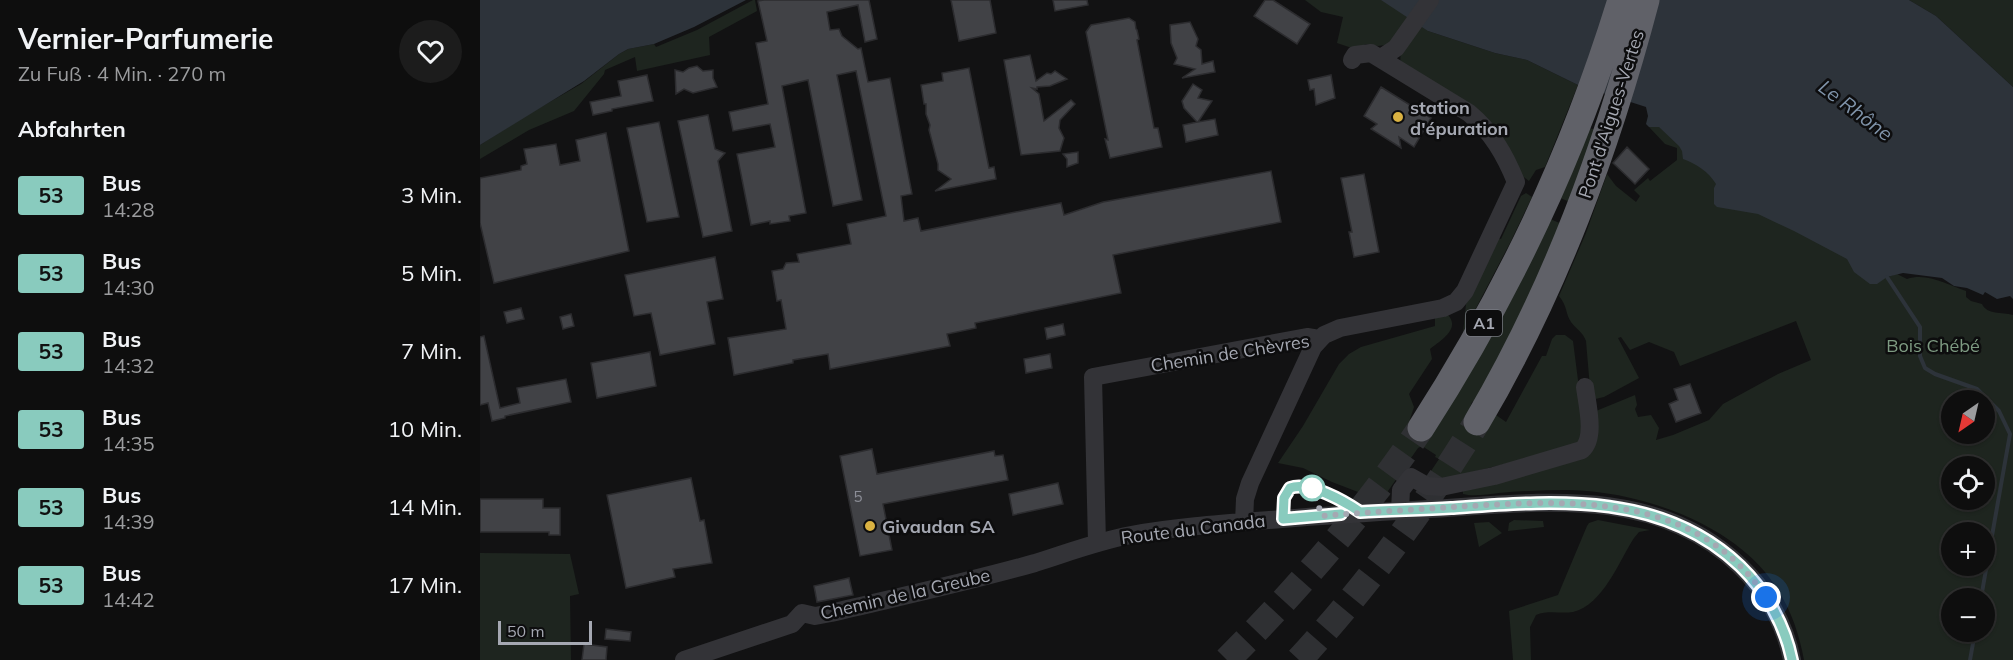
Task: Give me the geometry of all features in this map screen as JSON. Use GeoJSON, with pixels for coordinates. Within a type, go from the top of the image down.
{"type":"FeatureCollection","features":[{"type":"Feature","properties":{"kind":"highway","name":"Pont d'Aigues-Vertes"},"geometry":{"type":"LineString","coordinates":[[1421,428],[1454,376],[1541,214],[1590,94],[1620,0]]}},
{"type":"Feature","properties":{"kind":"highway","name":"Pont d'Aigues-Vertes"},"geometry":{"type":"LineString","coordinates":[[1477,422],[1533,319],[1573,228],[1606,138],[1647,0]]}},
{"type":"Feature","properties":{"kind":"street"},"geometry":{"type":"LineString","coordinates":[[1392,50],[1430,0]]}},
{"type":"Feature","properties":{"kind":"street","name":"Chemin de Chèvres"},"geometry":{"type":"LineString","coordinates":[[1097,543],[1093,377],[1308,337],[1319,339],[1340,328],[1443,308],[1456,303],[1465,291],[1516,182],[1500,148],[1480,122],[1392,50],[1354,55],[1352,60]]}},
{"type":"Feature","properties":{"kind":"street"},"geometry":{"type":"LineString","coordinates":[[1244,522],[1245,499],[1250,483],[1309,354],[1319,339]]}},
{"type":"Feature","properties":{"kind":"street"},"geometry":{"type":"LineString","coordinates":[[1400,510],[1401,490],[1411,477],[1427,486],[1441,487],[1494,476],[1582,450],[1587,445],[1590,436],[1585,387]]}},
{"type":"Feature","properties":{"kind":"street","name":"Route du Canada"},"geometry":{"type":"LineString","coordinates":[[1097,543],[1167,530],[1400,510],[1530,502],[1564,502],[1624,508],[1665,519],[1724,551],[1748,573],[1775,612],[1787,639],[1792,660]]}},
{"type":"Feature","properties":{"kind":"street","name":"Chemin de la Greube"},"geometry":{"type":"LineString","coordinates":[[684,660],[707,656],[792,624],[802,613],[814,616],[842,611],[1035,563],[1097,543]]}},
{"type":"Feature","properties":{"kind":"green space"},"geometry":{"type":"Polygon","coordinates":[[[755,0],[757,11],[709,37],[710,55],[637,71],[635,57],[605,70],[574,111],[529,130],[480,159],[480,145],[581,84],[619,54],[628,49],[654,44],[656,47],[697,30],[755,0]]]}},
{"type":"Feature","properties":{"kind":"green space"},"geometry":{"type":"Polygon","coordinates":[[[1305,0],[1588,0],[1428,31],[1495,53],[1527,60],[1578,85],[1545,167],[1536,170],[1529,181],[1521,175],[1499,136],[1400,66],[1401,46],[1366,44],[1355,49],[1337,43],[1343,17],[1321,12],[1305,0]]]}},
{"type":"Feature","properties":{"kind":"green space"},"geometry":{"type":"Polygon","coordinates":[[[1909,0],[2013,0],[2013,87],[1936,16],[1909,0]]]}},
{"type":"Feature","properties":{"kind":"green space","name":"Bois Chébé"},"geometry":{"type":"Polygon","coordinates":[[[1658,126],[1887,277],[1897,274],[1907,279],[1922,277],[1937,280],[1966,291],[1966,297],[1982,304],[1987,310],[2013,315],[2013,660],[1804,660],[1793,620],[1785,602],[1756,562],[1710,528],[1682,514],[1654,504],[1596,492],[1551,490],[1463,494],[1463,491],[1580,458],[1596,411],[1635,395],[1637,405],[1635,409],[1638,417],[1651,415],[1659,428],[1656,440],[1709,420],[1723,404],[1778,374],[1811,360],[1796,321],[1680,366],[1674,352],[1649,342],[1630,350],[1621,337],[1618,338],[1639,378],[1604,397],[1591,400],[1586,341],[1571,322],[1559,296],[1586,233],[1607,174],[1616,186],[1636,202],[1640,196],[1634,190],[1648,178],[1650,181],[1677,160],[1677,148],[1665,144],[1649,127],[1658,126]]]}},
{"type":"Feature","properties":{"kind":"green space"},"geometry":{"type":"Polygon","coordinates":[[[1589,128],[1596,130],[1570,202],[1560,198],[1589,128]]]}},
{"type":"Feature","properties":{"kind":"green space"},"geometry":{"type":"Polygon","coordinates":[[[1526,193],[1532,197],[1463,333],[1466,304],[1495,237],[1501,239],[1521,196],[1526,193]]]}},
{"type":"Feature","properties":{"kind":"green space"},"geometry":{"type":"Polygon","coordinates":[[[1550,219],[1562,224],[1540,276],[1478,400],[1472,402],[1468,413],[1496,415],[1506,422],[1542,356],[1546,356],[1552,339],[1556,335],[1565,335],[1573,341],[1585,435],[1580,445],[1437,481],[1425,480],[1439,459],[1422,446],[1418,448],[1388,491],[1390,495],[1386,499],[1371,497],[1303,468],[1278,463],[1303,426],[1339,364],[1349,354],[1361,347],[1435,326],[1435,315],[1448,315],[1452,325],[1451,330],[1430,349],[1432,359],[1409,394],[1414,407],[1409,422],[1550,219]]]}},
{"type":"Feature","properties":{"kind":"green space"},"geometry":{"type":"Polygon","coordinates":[[[1514,520],[1543,521],[1544,527],[1508,531],[1509,523],[1514,520]]]}},
{"type":"Feature","properties":{"kind":"green space"},"geometry":{"type":"Polygon","coordinates":[[[1598,520],[1650,530],[1639,532],[1602,592],[1584,608],[1573,612],[1536,615],[1530,627],[1531,660],[1513,660],[1509,611],[1558,595],[1587,526],[1598,520]]]}},
{"type":"Feature","properties":{"kind":"green space"},"geometry":{"type":"Polygon","coordinates":[[[1489,522],[1502,533],[1479,547],[1474,523],[1489,522]]]}},
{"type":"Feature","properties":{"kind":"green space"},"geometry":{"type":"Polygon","coordinates":[[[480,553],[570,554],[579,594],[570,596],[571,660],[480,660],[480,553]]]}},
{"type":"Feature","properties":{"kind":"water"},"geometry":{"type":"Polygon","coordinates":[[[480,0],[746,0],[694,27],[654,44],[628,49],[584,81],[480,145],[480,0]]]}},
{"type":"Feature","properties":{"kind":"water","name":"Le Rhône"},"geometry":{"type":"Polygon","coordinates":[[[1381,0],[1909,0],[1936,16],[2013,87],[2013,299],[2010,296],[1997,299],[1985,292],[1983,295],[1967,288],[1954,286],[1942,278],[1903,273],[1887,277],[1877,284],[1870,284],[1854,272],[1847,259],[1794,231],[1758,214],[1717,207],[1714,204],[1716,184],[1701,168],[1683,159],[1679,146],[1659,127],[1649,127],[1646,124],[1648,116],[1646,107],[1578,85],[1527,60],[1495,53],[1428,31],[1381,0]]]}},
{"type":"Feature","properties":{"kind":"building"},"geometry":{"type":"Polygon","coordinates":[[[869,0],[877,39],[865,42],[858,5],[827,12],[830,30],[839,29],[842,36],[858,49],[861,48],[868,82],[890,78],[912,194],[901,196],[904,221],[918,218],[921,231],[1061,203],[1064,215],[1103,202],[1271,171],[1281,222],[1113,255],[1121,293],[975,323],[976,328],[947,334],[950,346],[830,369],[828,354],[734,375],[728,338],[786,329],[781,300],[777,301],[772,271],[783,269],[786,263],[799,262],[797,254],[851,244],[847,224],[886,216],[856,71],[837,75],[862,200],[833,206],[808,80],[782,86],[806,213],[789,216],[790,221],[770,224],[770,221],[751,225],[737,154],[775,147],[770,124],[733,131],[729,112],[768,104],[756,43],[767,41],[758,1],[869,0]]]}},
{"type":"Feature","properties":{"kind":"building"},"geometry":{"type":"Polygon","coordinates":[[[951,0],[990,0],[996,33],[959,41],[951,0]]]}},
{"type":"Feature","properties":{"kind":"building"},"geometry":{"type":"Polygon","coordinates":[[[1053,0],[1087,0],[1088,5],[1055,11],[1053,0]]]}},
{"type":"Feature","properties":{"kind":"building"},"geometry":{"type":"Polygon","coordinates":[[[1265,0],[1273,0],[1310,24],[1297,44],[1254,16],[1265,0]]]}},
{"type":"Feature","properties":{"kind":"building"},"geometry":{"type":"Polygon","coordinates":[[[1129,18],[1135,22],[1154,128],[1158,128],[1162,147],[1110,158],[1086,32],[1091,25],[1129,18]]]}},
{"type":"Feature","properties":{"kind":"building"},"geometry":{"type":"Polygon","coordinates":[[[1190,22],[1198,39],[1196,46],[1201,50],[1202,64],[1213,61],[1215,72],[1182,78],[1195,69],[1174,64],[1177,58],[1171,43],[1170,25],[1190,22]]]}},
{"type":"Feature","properties":{"kind":"building"},"geometry":{"type":"Polygon","coordinates":[[[1030,55],[1036,81],[1047,73],[1051,74],[1055,71],[1067,79],[1050,86],[1032,88],[1039,94],[1044,121],[1071,100],[1075,104],[1060,120],[1059,128],[1064,138],[1060,151],[1021,155],[1004,60],[1030,55]]]}},
{"type":"Feature","properties":{"kind":"building"},"geometry":{"type":"Polygon","coordinates":[[[697,66],[703,71],[713,70],[713,78],[717,87],[693,93],[684,89],[676,94],[675,70],[683,72],[697,66]]]}},
{"type":"Feature","properties":{"kind":"building"},"geometry":{"type":"Polygon","coordinates":[[[969,68],[989,168],[994,167],[996,179],[935,191],[951,179],[938,170],[921,85],[943,81],[942,73],[969,68]]]}},
{"type":"Feature","properties":{"kind":"building"},"geometry":{"type":"Polygon","coordinates":[[[647,75],[653,101],[593,115],[590,102],[621,96],[618,81],[647,75]]]}},
{"type":"Feature","properties":{"kind":"building"},"geometry":{"type":"Polygon","coordinates":[[[1331,75],[1335,98],[1316,105],[1314,89],[1310,90],[1308,80],[1331,75]]]}},
{"type":"Feature","properties":{"kind":"building"},"geometry":{"type":"Polygon","coordinates":[[[1193,84],[1202,90],[1198,98],[1212,101],[1198,122],[1215,119],[1218,135],[1186,142],[1183,125],[1197,122],[1184,108],[1182,101],[1193,84]]]}},
{"type":"Feature","properties":{"kind":"building","name":"station d'épuration"},"geometry":{"type":"Polygon","coordinates":[[[1381,87],[1431,118],[1414,147],[1399,137],[1401,148],[1371,129],[1377,124],[1364,116],[1381,87]]]}},
{"type":"Feature","properties":{"kind":"building"},"geometry":{"type":"Polygon","coordinates":[[[708,115],[715,149],[725,153],[718,161],[732,231],[703,237],[678,121],[708,115]]]}},
{"type":"Feature","properties":{"kind":"building"},"geometry":{"type":"Polygon","coordinates":[[[659,122],[679,217],[647,222],[627,128],[659,122]]]}},
{"type":"Feature","properties":{"kind":"building"},"geometry":{"type":"Polygon","coordinates":[[[606,133],[629,251],[494,283],[480,223],[480,178],[521,170],[521,166],[527,164],[524,149],[556,144],[560,165],[580,161],[576,140],[606,133]]]}},
{"type":"Feature","properties":{"kind":"building"},"geometry":{"type":"Polygon","coordinates":[[[1627,147],[1649,169],[1635,184],[1613,163],[1627,147]]]}},
{"type":"Feature","properties":{"kind":"building"},"geometry":{"type":"Polygon","coordinates":[[[1078,152],[1078,163],[1067,167],[1067,159],[1063,154],[1078,152]]]}},
{"type":"Feature","properties":{"kind":"building"},"geometry":{"type":"Polygon","coordinates":[[[1364,174],[1379,252],[1354,257],[1349,232],[1352,232],[1341,178],[1364,174]]]}},
{"type":"Feature","properties":{"kind":"building"},"geometry":{"type":"Polygon","coordinates":[[[715,257],[723,299],[707,302],[715,344],[660,355],[651,313],[634,316],[625,275],[715,257]]]}},
{"type":"Feature","properties":{"kind":"building"},"geometry":{"type":"Polygon","coordinates":[[[521,308],[524,319],[507,323],[504,312],[521,308]]]}},
{"type":"Feature","properties":{"kind":"building"},"geometry":{"type":"Polygon","coordinates":[[[571,314],[574,326],[563,329],[560,317],[571,314]]]}},
{"type":"Feature","properties":{"kind":"building"},"geometry":{"type":"Polygon","coordinates":[[[1063,324],[1065,335],[1047,339],[1045,328],[1063,324]]]}},
{"type":"Feature","properties":{"kind":"building"},"geometry":{"type":"Polygon","coordinates":[[[484,336],[500,408],[520,403],[517,388],[566,379],[571,402],[505,416],[505,418],[492,421],[488,403],[480,405],[480,337],[484,336]]]}},
{"type":"Feature","properties":{"kind":"building"},"geometry":{"type":"Polygon","coordinates":[[[650,352],[656,386],[597,398],[591,363],[650,352]]]}},
{"type":"Feature","properties":{"kind":"building"},"geometry":{"type":"Polygon","coordinates":[[[1050,354],[1052,368],[1026,373],[1024,359],[1050,354]]]}},
{"type":"Feature","properties":{"kind":"building"},"geometry":{"type":"Polygon","coordinates":[[[1690,384],[1701,413],[1676,422],[1669,404],[1678,400],[1674,389],[1690,384]]]}},
{"type":"Feature","properties":{"kind":"building","name":"Givaudan SA"},"geometry":{"type":"Polygon","coordinates":[[[872,449],[877,474],[994,451],[995,456],[1003,455],[1008,480],[883,504],[892,550],[860,556],[840,456],[872,449]]]}},
{"type":"Feature","properties":{"kind":"building"},"geometry":{"type":"Polygon","coordinates":[[[691,478],[700,521],[704,520],[712,563],[673,569],[675,577],[626,588],[607,495],[691,478]]]}},
{"type":"Feature","properties":{"kind":"building"},"geometry":{"type":"Polygon","coordinates":[[[1058,483],[1063,504],[1013,515],[1009,494],[1058,483]]]}},
{"type":"Feature","properties":{"kind":"building"},"geometry":{"type":"Polygon","coordinates":[[[480,499],[543,499],[543,508],[560,508],[560,535],[549,535],[549,532],[480,532],[480,499]]]}},
{"type":"Feature","properties":{"kind":"building"},"geometry":{"type":"Polygon","coordinates":[[[849,578],[853,595],[817,602],[814,586],[849,578]]]}},
{"type":"Feature","properties":{"kind":"building"},"geometry":{"type":"Polygon","coordinates":[[[606,629],[631,632],[630,641],[605,639],[606,629]]]}},
{"type":"Feature","properties":{"kind":"building"},"geometry":{"type":"Polygon","coordinates":[[[584,644],[607,647],[606,660],[582,660],[584,644]]]}},
{"type":"Feature","properties":{"kind":"waterway"},"geometry":{"type":"LineString","coordinates":[[1887,277],[1920,327],[1920,356],[1925,368],[1935,374],[1977,389],[1999,411],[2010,434],[1983,588]]}},
{"type":"Feature","properties":{"kind":"waterway"},"geometry":{"type":"LineString","coordinates":[[1970,660],[1973,642]]}},
{"type":"Feature","properties":{"kind":"tunnel"},"geometry":{"type":"LineString","coordinates":[[1299,660],[1348,604],[1394,545],[1437,485],[1477,422]]}},
{"type":"Feature","properties":{"kind":"tunnel"},"geometry":{"type":"LineString","coordinates":[[1227,660],[1330,548],[1377,490],[1421,428]]}},
{"type":"Feature","properties":{"kind":"bus line","name":"53"},"geometry":{"type":"LineString","coordinates":[[1341,514],[1283,519],[1284,498],[1290,488],[1304,486],[1348,503],[1360,512],[1552,502],[1624,508],[1665,519],[1709,541],[1748,573],[1775,612],[1787,639],[1792,660]]}},
{"type":"Feature","properties":{"kind":"place","name":"station d'épuration"},"geometry":{"type":"Point","coordinates":[1398,117]}},
{"type":"Feature","properties":{"kind":"place","name":"Givaudan SA"},"geometry":{"type":"Point","coordinates":[870,526]}},
{"type":"Feature","properties":{"kind":"route"},"geometry":{"type":"LineString","coordinates":[[1312,488],[1322,516],[1530,502],[1593,504],[1637,511],[1665,519],[1690,530],[1724,551],[1748,573],[1766,597]]}}]}
